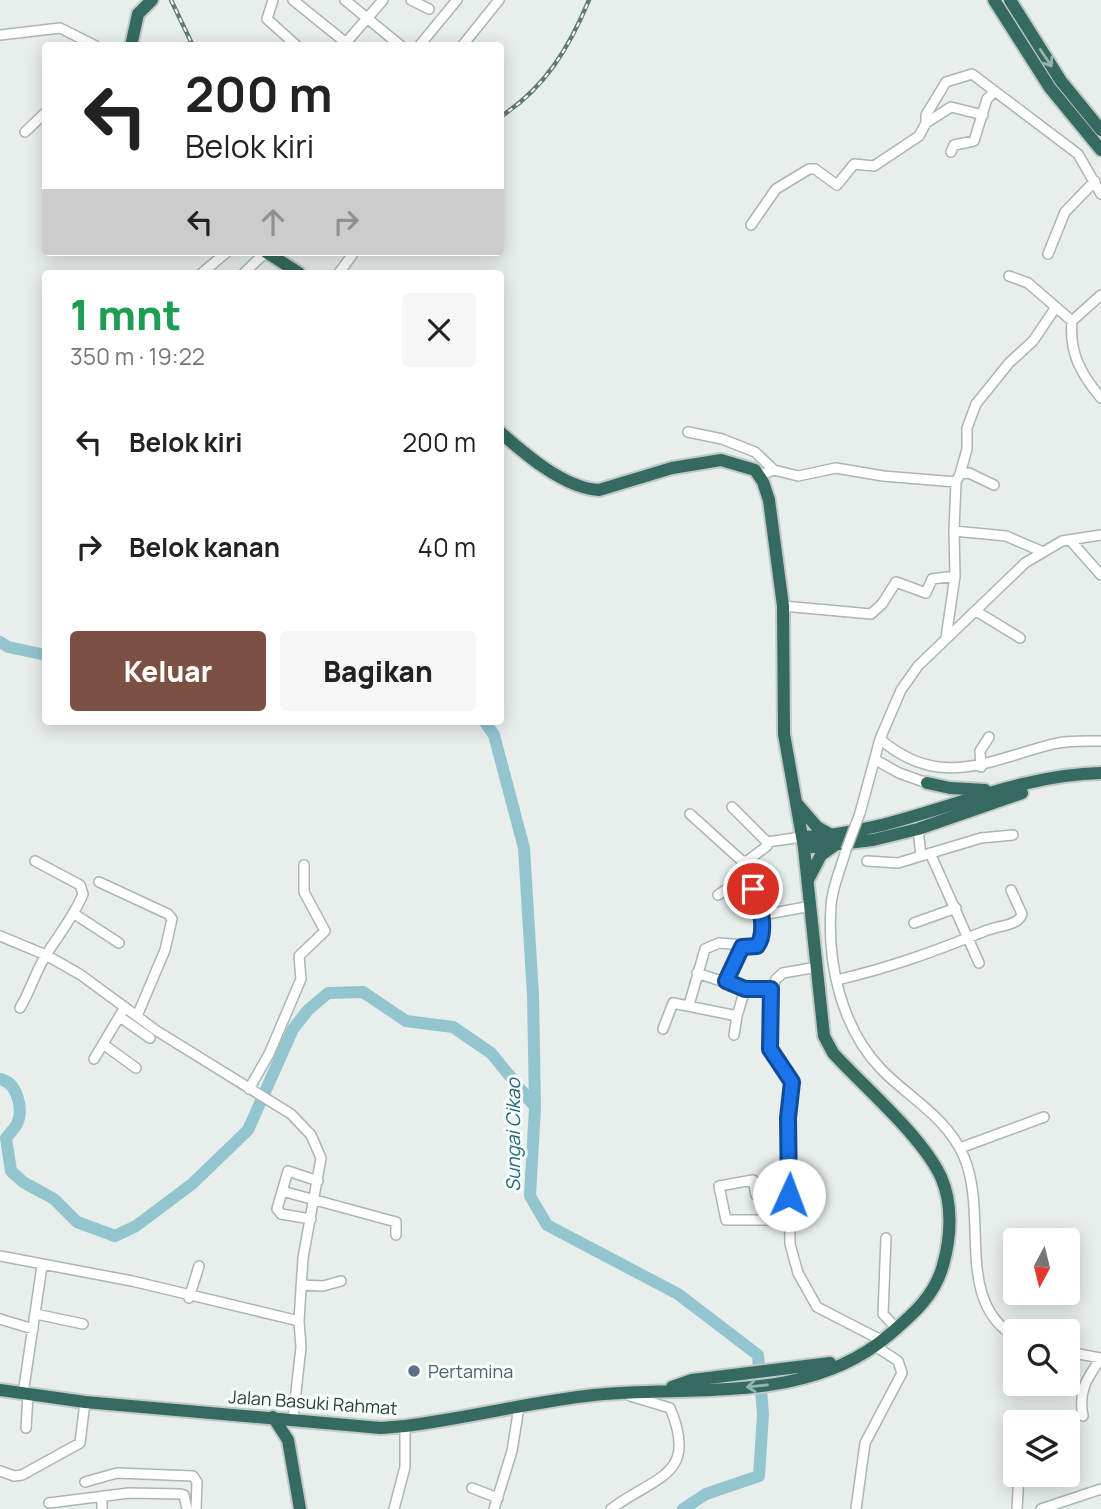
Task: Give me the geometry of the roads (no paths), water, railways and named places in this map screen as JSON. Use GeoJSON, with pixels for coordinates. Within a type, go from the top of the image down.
{"type":"FeatureCollection","features":[{"type":"Feature","properties":{"kind":"highway"},"geometry":{"type":"LineString","coordinates":[[132,42],[138,14],[152,0]]}},
{"type":"Feature","properties":{"kind":"highway"},"geometry":{"type":"LineString","coordinates":[[994,0],[1050,88],[1101,150]]}},
{"type":"Feature","properties":{"kind":"highway"},"geometry":{"type":"LineString","coordinates":[[1010,0],[1061,81],[1101,130]]}},
{"type":"Feature","properties":{"kind":"highway"},"geometry":{"type":"LineString","coordinates":[[270,256],[282,269]]}},
{"type":"Feature","properties":{"kind":"highway"},"geometry":{"type":"LineString","coordinates":[[504,435],[574,485],[599,489],[667,470],[721,460],[747,466],[760,475]]}},
{"type":"Feature","properties":{"kind":"highway","name":"Jalan Basuki Rahmat"},"geometry":{"type":"LineString","coordinates":[[0,1390],[85,1402],[381,1428],[405,1426],[621,1393],[785,1377],[844,1362],[886,1338],[926,1300],[942,1270],[949,1227],[946,1192],[940,1175],[919,1144],[828,1045],[822,1024],[808,881],[783,720],[783,606],[769,500],[760,475]]}},
{"type":"Feature","properties":{"kind":"highway"},"geometry":{"type":"LineString","coordinates":[[808,881],[821,855],[838,843],[873,829],[1002,789],[1077,773],[1101,773]]}},
{"type":"Feature","properties":{"kind":"highway"},"geometry":{"type":"LineString","coordinates":[[803,843],[873,840],[918,829],[1008,796],[1101,778]]}},
{"type":"Feature","properties":{"kind":"highway"},"geometry":{"type":"LineString","coordinates":[[927,783],[973,790],[1002,789]]}},
{"type":"Feature","properties":{"kind":"highway"},"geometry":{"type":"LineString","coordinates":[[919,815],[936,803],[935,793],[927,783]]}},
{"type":"Feature","properties":{"kind":"highway"},"geometry":{"type":"LineString","coordinates":[[796,801],[817,827],[838,843]]}},
{"type":"Feature","properties":{"kind":"highway"},"geometry":{"type":"LineString","coordinates":[[273,1417],[288,1440],[300,1509]]}},
{"type":"Feature","properties":{"kind":"highway"},"geometry":{"type":"LineString","coordinates":[[288,1440],[297,1419]]}},
{"type":"Feature","properties":{"kind":"street"},"geometry":{"type":"LineString","coordinates":[[273,0],[267,19],[293,42]]}},
{"type":"Feature","properties":{"kind":"street"},"geometry":{"type":"LineString","coordinates":[[293,0],[342,42]]}},
{"type":"Feature","properties":{"kind":"street"},"geometry":{"type":"LineString","coordinates":[[345,0],[393,42]]}},
{"type":"Feature","properties":{"kind":"street"},"geometry":{"type":"LineString","coordinates":[[346,42],[383,0]]}},
{"type":"Feature","properties":{"kind":"street"},"geometry":{"type":"LineString","coordinates":[[422,42],[457,0]]}},
{"type":"Feature","properties":{"kind":"street"},"geometry":{"type":"LineString","coordinates":[[465,42],[499,0]]}},
{"type":"Feature","properties":{"kind":"street"},"geometry":{"type":"LineString","coordinates":[[415,1],[429,9]]}},
{"type":"Feature","properties":{"kind":"street"},"geometry":{"type":"LineString","coordinates":[[0,35],[60,28],[78,42]]}},
{"type":"Feature","properties":{"kind":"street"},"geometry":{"type":"LineString","coordinates":[[926,123],[929,108],[951,79],[972,74],[1078,154],[1101,194]]}},
{"type":"Feature","properties":{"kind":"street"},"geometry":{"type":"LineString","coordinates":[[951,152],[954,145],[974,141],[987,99],[994,92]]}},
{"type":"Feature","properties":{"kind":"street"},"geometry":{"type":"LineString","coordinates":[[751,225],[776,189],[809,169],[816,169],[834,184],[839,184],[854,164],[879,164],[913,141],[926,123],[951,107],[983,115]]}},
{"type":"Feature","properties":{"kind":"street"},"geometry":{"type":"LineString","coordinates":[[25,132],[42,116]]}},
{"type":"Feature","properties":{"kind":"street"},"geometry":{"type":"LineString","coordinates":[[1048,254],[1065,212],[1095,181]]}},
{"type":"Feature","properties":{"kind":"street"},"geometry":{"type":"LineString","coordinates":[[206,270],[222,256]]}},
{"type":"Feature","properties":{"kind":"street"},"geometry":{"type":"LineString","coordinates":[[247,270],[262,256]]}},
{"type":"Feature","properties":{"kind":"street"},"geometry":{"type":"LineString","coordinates":[[341,270],[352,256]]}},
{"type":"Feature","properties":{"kind":"street"},"geometry":{"type":"LineString","coordinates":[[1009,276],[1028,283],[1072,321]]}},
{"type":"Feature","properties":{"kind":"street"},"geometry":{"type":"LineString","coordinates":[[1101,295],[1072,321],[1070,338],[1076,360],[1101,398]]}},
{"type":"Feature","properties":{"kind":"street"},"geometry":{"type":"LineString","coordinates":[[946,638],[955,576],[954,531],[958,478],[967,449],[967,428],[976,404],[1009,363],[1033,341],[1056,307]]}},
{"type":"Feature","properties":{"kind":"street"},"geometry":{"type":"LineString","coordinates":[[688,432],[722,439],[755,452],[774,470],[797,476],[836,468],[883,476],[958,478],[969,472],[994,485]]}},
{"type":"Feature","properties":{"kind":"street"},"geometry":{"type":"LineString","coordinates":[[760,475],[774,470]]}},
{"type":"Feature","properties":{"kind":"street"},"geometry":{"type":"LineString","coordinates":[[954,531],[1006,536],[1041,551]]}},
{"type":"Feature","properties":{"kind":"street"},"geometry":{"type":"LineString","coordinates":[[1003,1327],[995,1321],[979,1294],[975,1196],[960,1148],[924,1105],[882,1070],[847,1018],[836,981],[831,905],[838,843],[860,813],[880,739],[901,690],[918,666],[1008,578],[1041,551],[1070,540],[1101,535]]}},
{"type":"Feature","properties":{"kind":"street"},"geometry":{"type":"LineString","coordinates":[[1070,540],[1101,575]]}},
{"type":"Feature","properties":{"kind":"street"},"geometry":{"type":"LineString","coordinates":[[783,606],[871,614],[882,604],[896,582],[926,593],[932,579],[955,576]]}},
{"type":"Feature","properties":{"kind":"street"},"geometry":{"type":"LineString","coordinates":[[976,611],[1020,638]]}},
{"type":"Feature","properties":{"kind":"street"},"geometry":{"type":"LineString","coordinates":[[981,767],[980,751],[989,737]]}},
{"type":"Feature","properties":{"kind":"street"},"geometry":{"type":"LineString","coordinates":[[880,739],[894,751],[920,763],[981,767],[1052,744],[1101,741]]}},
{"type":"Feature","properties":{"kind":"street"},"geometry":{"type":"LineString","coordinates":[[876,760],[927,783]]}},
{"type":"Feature","properties":{"kind":"street"},"geometry":{"type":"LineString","coordinates":[[732,807],[767,842],[803,843]]}},
{"type":"Feature","properties":{"kind":"street"},"geometry":{"type":"LineString","coordinates":[[690,814],[742,861],[747,861],[767,846],[767,842]]}},
{"type":"Feature","properties":{"kind":"street"},"geometry":{"type":"LineString","coordinates":[[918,829],[925,855],[956,908],[979,962]]}},
{"type":"Feature","properties":{"kind":"street"},"geometry":{"type":"LineString","coordinates":[[867,861],[898,863],[981,838],[1013,835]]}},
{"type":"Feature","properties":{"kind":"street"},"geometry":{"type":"LineString","coordinates":[[20,1008],[36,981],[46,955],[83,894],[80,886],[35,861]]}},
{"type":"Feature","properties":{"kind":"street"},"geometry":{"type":"LineString","coordinates":[[253,1091],[299,983],[299,956],[325,932],[304,892],[304,865]]}},
{"type":"Feature","properties":{"kind":"street"},"geometry":{"type":"LineString","coordinates":[[99,882],[168,914],[172,919],[165,950],[137,1016]]}},
{"type":"Feature","properties":{"kind":"street"},"geometry":{"type":"LineString","coordinates":[[689,1005],[702,955],[709,946],[719,943],[742,947],[757,946],[760,943],[762,915],[757,890],[727,889],[718,895]]}},
{"type":"Feature","properties":{"kind":"street"},"geometry":{"type":"LineString","coordinates":[[836,981],[903,964],[1021,919],[1022,914],[1012,890]]}},
{"type":"Feature","properties":{"kind":"street"},"geometry":{"type":"LineString","coordinates":[[762,915],[811,906]]}},
{"type":"Feature","properties":{"kind":"street"},"geometry":{"type":"LineString","coordinates":[[914,923],[956,908]]}},
{"type":"Feature","properties":{"kind":"street"},"geometry":{"type":"LineString","coordinates":[[73,913],[119,943]]}},
{"type":"Feature","properties":{"kind":"street"},"geometry":{"type":"LineString","coordinates":[[0,936],[46,955],[279,1106],[301,1123],[316,1142],[321,1158],[301,1284],[297,1419]]}},
{"type":"Feature","properties":{"kind":"street"},"geometry":{"type":"LineString","coordinates":[[726,981],[742,947]]}},
{"type":"Feature","properties":{"kind":"street"},"geometry":{"type":"LineString","coordinates":[[817,967],[783,972],[771,989],[770,1049],[792,1082],[788,1118],[789,1220],[794,1264],[812,1301],[830,1316],[886,1338]]}},
{"type":"Feature","properties":{"kind":"street"},"geometry":{"type":"LineString","coordinates":[[697,973],[745,989],[771,989]]}},
{"type":"Feature","properties":{"kind":"street"},"geometry":{"type":"LineString","coordinates":[[734,1035],[745,989]]}},
{"type":"Feature","properties":{"kind":"street"},"geometry":{"type":"LineString","coordinates":[[663,1028],[673,1003],[737,1016]]}},
{"type":"Feature","properties":{"kind":"street"},"geometry":{"type":"LineString","coordinates":[[94,1059],[125,1007]]}},
{"type":"Feature","properties":{"kind":"street"},"geometry":{"type":"LineString","coordinates":[[120,1017],[150,1038]]}},
{"type":"Feature","properties":{"kind":"street"},"geometry":{"type":"LineString","coordinates":[[103,1044],[136,1068]]}},
{"type":"Feature","properties":{"kind":"street"},"geometry":{"type":"LineString","coordinates":[[960,1148],[1044,1117]]}},
{"type":"Feature","properties":{"kind":"street"},"geometry":{"type":"LineString","coordinates":[[311,1219],[278,1212],[288,1171],[318,1181]]}},
{"type":"Feature","properties":{"kind":"street"},"geometry":{"type":"LineString","coordinates":[[789,1195],[756,1195],[753,1180],[719,1186],[726,1220],[789,1220]]}},
{"type":"Feature","properties":{"kind":"street"},"geometry":{"type":"LineString","coordinates":[[282,1191],[396,1222],[396,1235]]}},
{"type":"Feature","properties":{"kind":"street"},"geometry":{"type":"LineString","coordinates":[[856,1509],[865,1443],[901,1380],[902,1368],[890,1353],[883,1314],[886,1238]]}},
{"type":"Feature","properties":{"kind":"street"},"geometry":{"type":"LineString","coordinates":[[0,1256],[132,1282],[299,1321]]}},
{"type":"Feature","properties":{"kind":"street"},"geometry":{"type":"LineString","coordinates":[[26,1428],[26,1394],[42,1266]]}},
{"type":"Feature","properties":{"kind":"street"},"geometry":{"type":"LineString","coordinates":[[189,1297],[199,1266]]}},
{"type":"Feature","properties":{"kind":"street"},"geometry":{"type":"LineString","coordinates":[[301,1284],[323,1286],[341,1281]]}},
{"type":"Feature","properties":{"kind":"street"},"geometry":{"type":"LineString","coordinates":[[36,1314],[83,1324]]}},
{"type":"Feature","properties":{"kind":"street"},"geometry":{"type":"LineString","coordinates":[[0,1319],[33,1329]]}},
{"type":"Feature","properties":{"kind":"street"},"geometry":{"type":"LineString","coordinates":[[886,1338],[890,1353]]}},
{"type":"Feature","properties":{"kind":"street"},"geometry":{"type":"LineString","coordinates":[[1080,1355],[1101,1359],[1083,1385],[1083,1416]]}},
{"type":"Feature","properties":{"kind":"street"},"geometry":{"type":"LineString","coordinates":[[611,1509],[666,1475],[679,1456],[678,1434],[670,1409],[621,1393]]}},
{"type":"Feature","properties":{"kind":"street"},"geometry":{"type":"LineString","coordinates":[[0,1471],[14,1476],[22,1475],[80,1443],[85,1402]]}},
{"type":"Feature","properties":{"kind":"street"},"geometry":{"type":"LineString","coordinates":[[494,1509],[512,1451],[519,1407]]}},
{"type":"Feature","properties":{"kind":"street"},"geometry":{"type":"LineString","coordinates":[[394,1509],[405,1467],[405,1426]]}},
{"type":"Feature","properties":{"kind":"street"},"geometry":{"type":"LineString","coordinates":[[85,1482],[117,1473],[193,1476],[197,1482],[196,1509]]}},
{"type":"Feature","properties":{"kind":"street"},"geometry":{"type":"LineString","coordinates":[[1017,1509],[1018,1487]]}},
{"type":"Feature","properties":{"kind":"street"},"geometry":{"type":"LineString","coordinates":[[472,1488],[498,1498]]}},
{"type":"Feature","properties":{"kind":"street"},"geometry":{"type":"LineString","coordinates":[[1041,1509],[1068,1505],[1101,1489]]}},
{"type":"Feature","properties":{"kind":"street"},"geometry":{"type":"LineString","coordinates":[[49,1503],[102,1496],[180,1494],[184,1495],[187,1509]]}},
{"type":"Feature","properties":{"kind":"street"},"geometry":{"type":"LineString","coordinates":[[102,1496],[102,1509]]}},
{"type":"Feature","properties":{"kind":"waterway","name":"Sungai Cikao"},"geometry":{"type":"LineString","coordinates":[[0,642],[8,647],[42,654]]}},
{"type":"Feature","properties":{"kind":"waterway","name":"Sungai Cikao"},"geometry":{"type":"LineString","coordinates":[[487,725],[494,735],[524,848],[533,995],[535,1107],[530,1196],[547,1225],[678,1294],[758,1355],[763,1414],[759,1476],[706,1494],[683,1509]]}},
{"type":"Feature","properties":{"kind":"waterway"},"geometry":{"type":"LineString","coordinates":[[0,1079],[6,1081],[15,1091],[20,1111],[17,1124],[6,1138],[11,1171],[23,1182],[54,1199],[77,1222],[115,1236],[136,1226],[192,1184],[248,1130],[293,1029],[308,1010],[328,993],[363,992],[406,1021],[453,1027],[491,1053],[535,1107]]}},
{"type":"Feature","properties":{"kind":"railway"},"geometry":{"type":"LineString","coordinates":[[171,0],[191,42]]}},
{"type":"Feature","properties":{"kind":"railway"},"geometry":{"type":"LineString","coordinates":[[504,114],[530,93],[554,66],[589,0]]}},
{"type":"Feature","properties":{"kind":"place","name":"Pertamina"},"geometry":{"type":"Point","coordinates":[414,1371]}}]}
